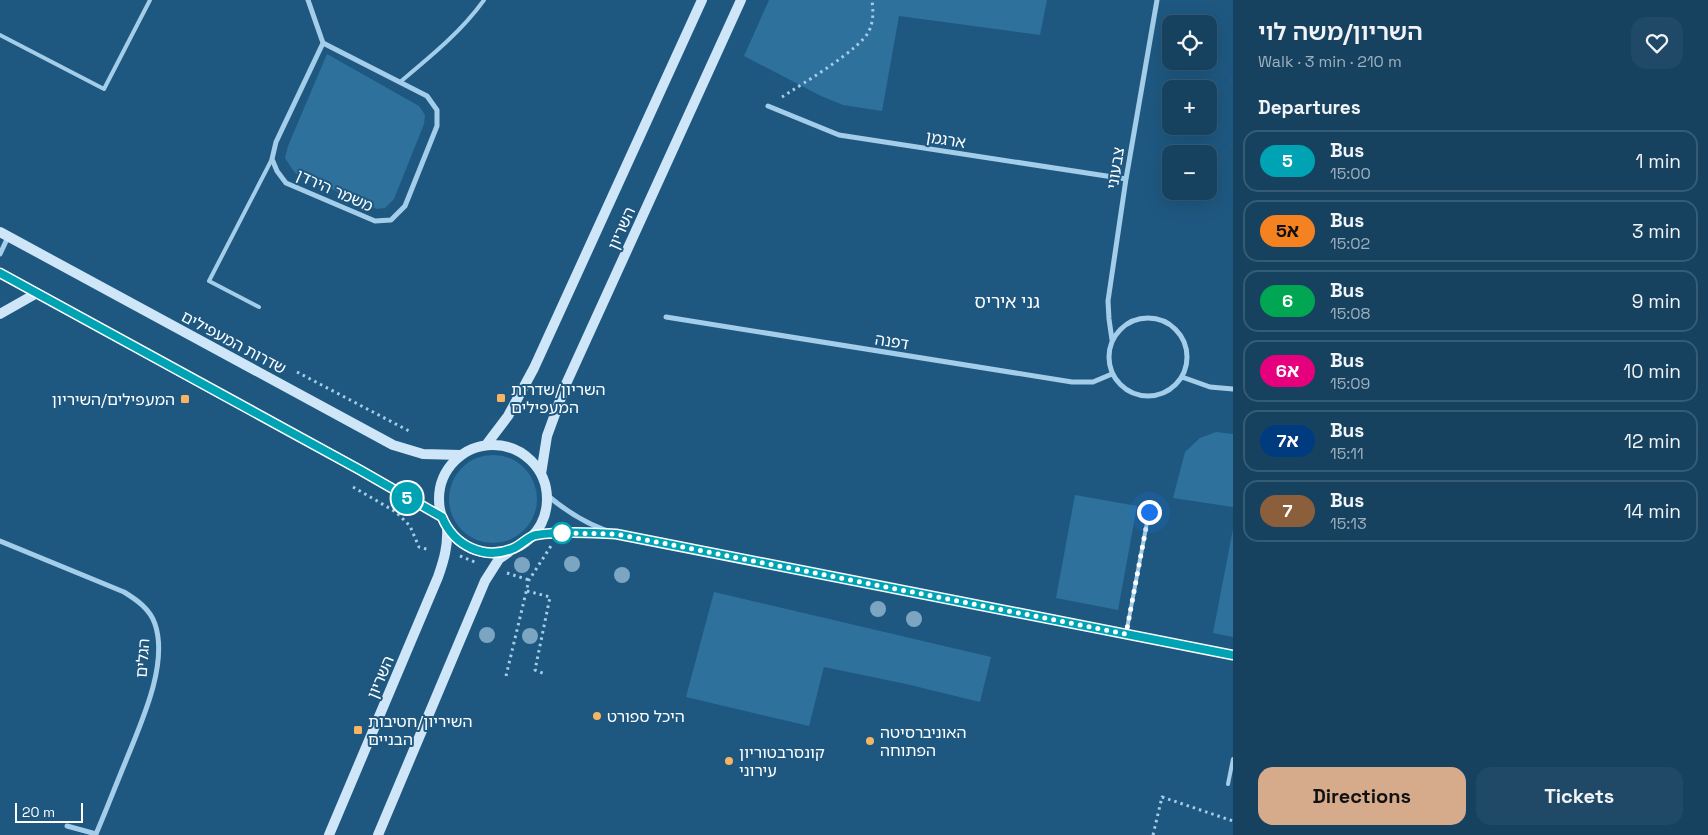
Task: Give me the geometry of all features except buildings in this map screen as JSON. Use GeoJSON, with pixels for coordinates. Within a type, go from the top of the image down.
{"type":"FeatureCollection","features":[{"type":"Feature","properties":{"kind":"street"},"geometry":{"type":"LineString","coordinates":[[272,159],[276,142],[322,43],[308,0]]}},
{"type":"Feature","properties":{"kind":"street","name":"השריון"},"geometry":{"type":"LineString","coordinates":[[486,445],[508,416],[534,368],[702,0]]}},
{"type":"Feature","properties":{"kind":"street","name":"השריון"},"geometry":{"type":"LineString","coordinates":[[541,474],[547,436],[566,384],[741,0]]}},
{"type":"Feature","properties":{"kind":"street","name":"צבעוני"},"geometry":{"type":"LineString","coordinates":[[1112,340],[1108,319],[1108,301],[1126,179],[1157,0]]}},
{"type":"Feature","properties":{"kind":"street","name":"משמר הירדן"},"geometry":{"type":"LineString","coordinates":[[272,159],[277,171],[286,183],[375,222],[391,220],[405,206],[437,126],[437,110],[427,96],[322,43]]}},
{"type":"Feature","properties":{"kind":"street","name":"ארגמן"},"geometry":{"type":"LineString","coordinates":[[768,106],[840,135],[1126,179]]}},
{"type":"Feature","properties":{"kind":"street"},"geometry":{"type":"LineString","coordinates":[[0,254],[4,235]]}},
{"type":"Feature","properties":{"kind":"street","name":"שדרות המעפילים"},"geometry":{"type":"LineString","coordinates":[[4,235],[393,445],[424,454],[460,455]]}},
{"type":"Feature","properties":{"kind":"street"},"geometry":{"type":"LineString","coordinates":[[0,273],[360,470],[442,517]]}},
{"type":"Feature","properties":{"kind":"street"},"geometry":{"type":"LineString","coordinates":[[0,314],[36,293]]}},
{"type":"Feature","properties":{"kind":"street","name":"דפנה"},"geometry":{"type":"LineString","coordinates":[[666,317],[1072,382],[1093,382],[1112,374]]}},
{"type":"Feature","properties":{"kind":"street"},"geometry":{"type":"LineString","coordinates":[[1146,318],[1159,319],[1166,322],[1177,331],[1187,350],[1187,364],[1182,377],[1174,387],[1165,393],[1152,397],[1131,394],[1120,386],[1112,374],[1109,361],[1112,340],[1121,329],[1132,321],[1146,318]]}},
{"type":"Feature","properties":{"kind":"street"},"geometry":{"type":"LineString","coordinates":[[1182,377],[1210,386],[1233,389]]}},
{"type":"Feature","properties":{"kind":"street"},"geometry":{"type":"LineString","coordinates":[[378,835],[485,581],[499,559],[533,535],[543,520],[547,495],[541,474],[536,466],[522,453],[505,446],[486,445],[477,447],[460,455],[445,474],[440,488],[439,503],[442,517],[447,528],[457,540],[471,549],[487,553],[511,550]]}},
{"type":"Feature","properties":{"kind":"street"},"geometry":{"type":"LineString","coordinates":[[547,495],[566,511],[581,520],[598,529],[616,534],[1233,655]]}},
{"type":"Feature","properties":{"kind":"street","name":"השריון"},"geometry":{"type":"LineString","coordinates":[[329,835],[438,578],[448,543],[447,528]]}},
{"type":"Feature","properties":{"kind":"street"},"geometry":{"type":"LineString","coordinates":[[533,535],[560,533],[616,534]]}},
{"type":"Feature","properties":{"kind":"street","name":"הגלים"},"geometry":{"type":"LineString","coordinates":[[0,541],[124,592],[142,604],[155,623],[159,643],[156,676],[148,707],[96,834],[68,826]]}},
{"type":"Feature","properties":{"kind":"lane"},"geometry":{"type":"LineString","coordinates":[[0,35],[104,89],[150,0]]}},
{"type":"Feature","properties":{"kind":"lane"},"geometry":{"type":"LineString","coordinates":[[400,82],[471,18],[484,0]]}},
{"type":"Feature","properties":{"kind":"lane"},"geometry":{"type":"LineString","coordinates":[[259,307],[209,281],[272,159]]}},
{"type":"Feature","properties":{"kind":"lane"},"geometry":{"type":"LineString","coordinates":[[1126,634],[1149,512]]}},
{"type":"Feature","properties":{"kind":"lane"},"geometry":{"type":"LineString","coordinates":[[1228,784],[1233,759]]}},
{"type":"Feature","properties":{"kind":"path"},"geometry":{"type":"LineString","coordinates":[[768,106],[856,47],[868,33],[874,18],[872,0]]}},
{"type":"Feature","properties":{"kind":"path"},"geometry":{"type":"LineString","coordinates":[[346,483],[396,512],[410,526],[419,547],[460,556],[492,569]]}},
{"type":"Feature","properties":{"kind":"path"},"geometry":{"type":"LineString","coordinates":[[506,676],[529,580],[560,533]]}},
{"type":"Feature","properties":{"kind":"path"},"geometry":{"type":"LineString","coordinates":[[527,591],[550,597],[535,670],[545,674]]}},
{"type":"Feature","properties":{"kind":"path"},"geometry":{"type":"LineString","coordinates":[[1153,835],[1162,796],[1233,821]]}},
{"type":"Feature","properties":{"kind":"shaded area"},"geometry":{"type":"Polygon","coordinates":[[[769,0],[1047,0],[1040,35],[899,16],[882,111],[843,105],[821,96],[744,56],[769,0]]]}},
{"type":"Feature","properties":{"kind":"shaded area"},"geometry":{"type":"Polygon","coordinates":[[[327,54],[419,106],[425,115],[424,124],[394,199],[385,208],[377,209],[295,173],[285,158],[288,146],[327,54]]]}},
{"type":"Feature","properties":{"kind":"shaded area"},"geometry":{"type":"Polygon","coordinates":[[[1216,432],[1233,434],[1233,507],[1173,498],[1185,452],[1200,438],[1216,432]]]}},
{"type":"Feature","properties":{"kind":"shaded area"},"geometry":{"type":"Polygon","coordinates":[[[493,455],[510,459],[524,468],[533,482],[537,499],[533,516],[524,530],[510,539],[493,543],[476,539],[462,530],[453,516],[449,499],[453,482],[462,468],[476,459],[493,455]]]}},
{"type":"Feature","properties":{"kind":"shaded area"},"geometry":{"type":"Polygon","coordinates":[[[1075,495],[1137,506],[1118,610],[1056,598],[1075,495]]]}},
{"type":"Feature","properties":{"kind":"shaded area"},"geometry":{"type":"Polygon","coordinates":[[[1233,529],[1233,637],[1213,633],[1233,529]]]}},
{"type":"Feature","properties":{"kind":"shaded area"},"geometry":{"type":"Polygon","coordinates":[[[714,592],[991,657],[980,702],[824,667],[809,726],[686,697],[714,592]]]}},
{"type":"Feature","properties":{"kind":"bus line","name":"5"},"geometry":{"type":"LineString","coordinates":[[0,273],[360,470],[442,517],[447,528],[457,540],[471,549],[487,553],[504,552],[519,546],[533,535],[560,533],[616,534],[1233,655]]}},
{"type":"Feature","properties":{"kind":"place","name":"השריון/שדרות המעפילים"},"geometry":{"type":"Point","coordinates":[501,398]}},
{"type":"Feature","properties":{"kind":"place","name":"המעפילים/השיריון"},"geometry":{"type":"Point","coordinates":[185,399]}},
{"type":"Feature","properties":{"kind":"place","name":"היכל ספורט"},"geometry":{"type":"Point","coordinates":[597,716]}},
{"type":"Feature","properties":{"kind":"place","name":"השיריון/חטיבות הבניים"},"geometry":{"type":"Point","coordinates":[358,730]}},
{"type":"Feature","properties":{"kind":"place","name":"האוניברסיטה הפתוחה"},"geometry":{"type":"Point","coordinates":[870,741]}},
{"type":"Feature","properties":{"kind":"place","name":"קונסרבטוריון עירוני"},"geometry":{"type":"Point","coordinates":[729,761]}},
{"type":"Feature","properties":{"kind":"district","name":"גני איריס"},"geometry":{"type":"Point","coordinates":[1007,302]}},
{"type":"Feature","properties":{"kind":"route"},"geometry":{"type":"LineString","coordinates":[[562,533],[560,533],[616,534],[1126,634],[1149,512]]}}]}
